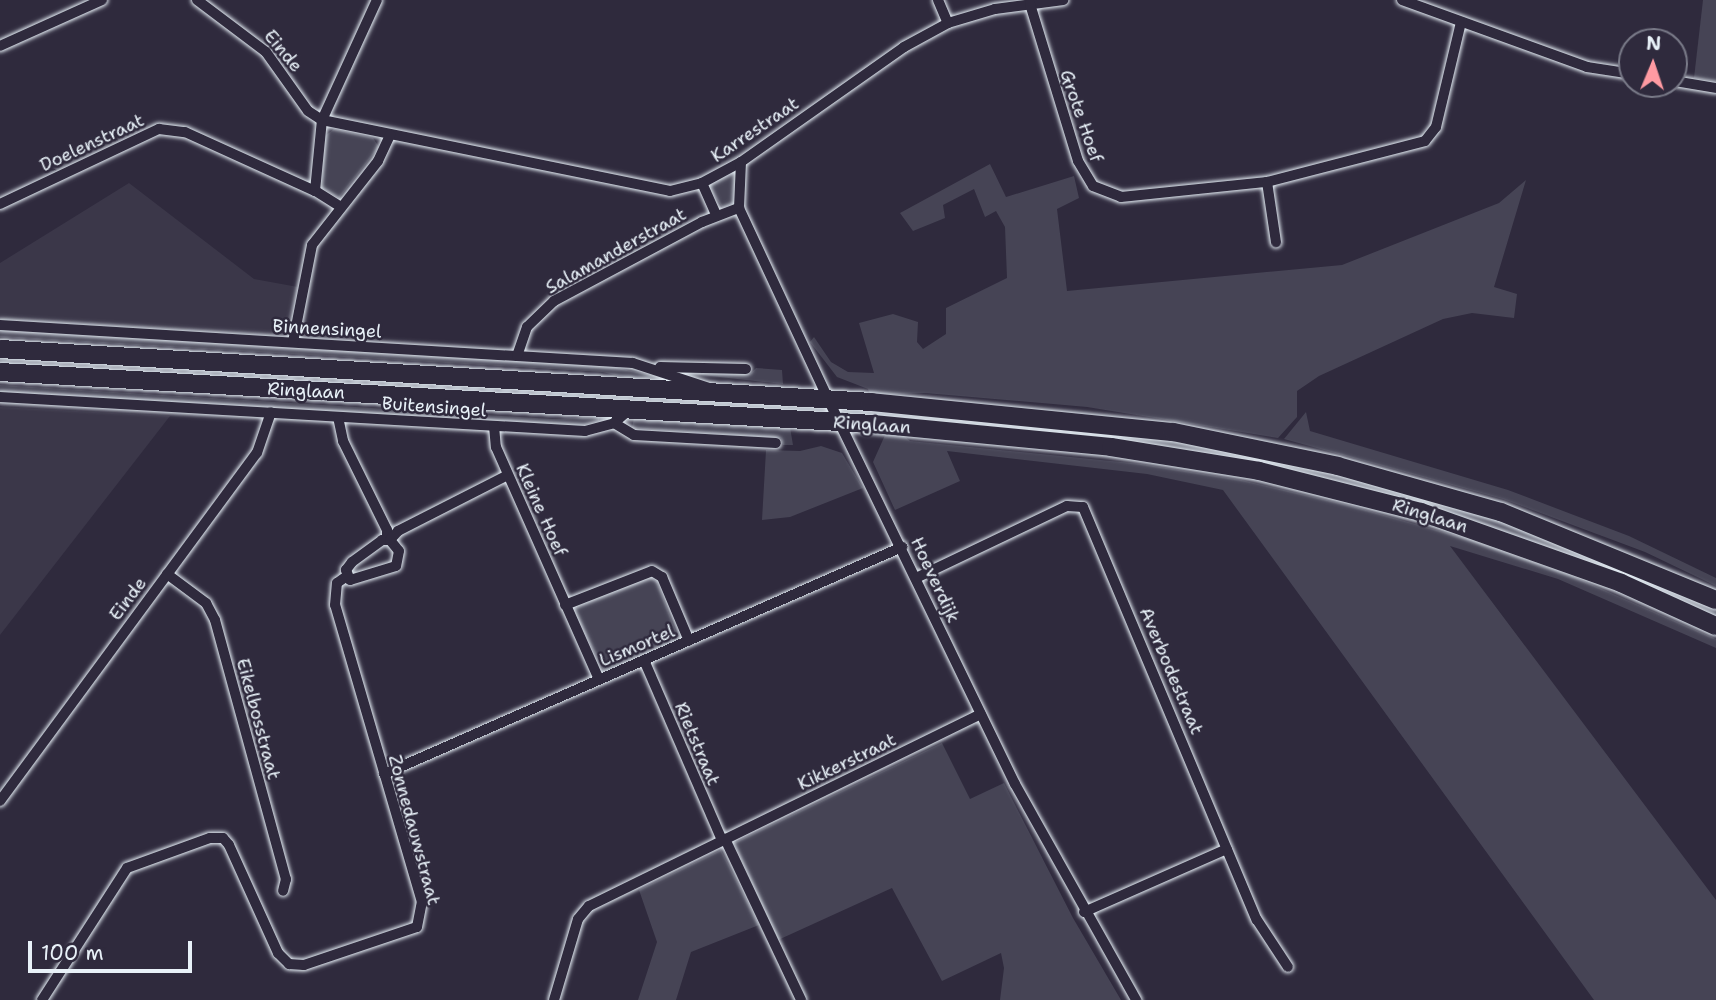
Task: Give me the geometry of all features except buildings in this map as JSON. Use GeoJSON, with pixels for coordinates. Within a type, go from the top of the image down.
{"type":"FeatureCollection","features":[{"type":"Feature","properties":{"kind":"highway","name":"Ringlaan"},"geometry":{"type":"LineString","coordinates":[[0,349],[828,399],[1068,419],[1273,450],[1501,512],[1716,600]]}},
{"type":"Feature","properties":{"kind":"highway","name":"Ringlaan"},"geometry":{"type":"LineString","coordinates":[[0,372],[841,422],[1111,447],[1303,481],[1502,538],[1620,583],[1716,626]]}},
{"type":"Feature","properties":{"kind":"street"},"geometry":{"type":"LineString","coordinates":[[0,46],[103,0]]}},
{"type":"Feature","properties":{"kind":"street","name":"Einde"},"geometry":{"type":"LineString","coordinates":[[197,0],[259,45],[308,111],[321,120]]}},
{"type":"Feature","properties":{"kind":"street"},"geometry":{"type":"LineString","coordinates":[[341,207],[315,191],[321,120],[377,0]]}},
{"type":"Feature","properties":{"kind":"street"},"geometry":{"type":"LineString","coordinates":[[938,0],[948,23]]}},
{"type":"Feature","properties":{"kind":"street","name":"Karrestraat"},"geometry":{"type":"LineString","coordinates":[[321,120],[670,191],[702,183],[741,162],[904,47],[948,23],[1034,2],[1063,0]]}},
{"type":"Feature","properties":{"kind":"street"},"geometry":{"type":"LineString","coordinates":[[1402,0],[1587,67],[1618,72]]}},
{"type":"Feature","properties":{"kind":"street","name":"Grote Hoef"},"geometry":{"type":"LineString","coordinates":[[1034,2],[1077,161],[1093,186],[1121,197],[1267,182],[1425,141],[1436,127],[1461,22]]}},
{"type":"Feature","properties":{"kind":"street"},"geometry":{"type":"LineString","coordinates":[[1688,83],[1716,88]]}},
{"type":"Feature","properties":{"kind":"street","name":"Doelenstraat"},"geometry":{"type":"LineString","coordinates":[[0,204],[159,129],[185,132],[315,191]]}},
{"type":"Feature","properties":{"kind":"street"},"geometry":{"type":"LineString","coordinates":[[293,342],[312,245],[378,160],[390,135]]}},
{"type":"Feature","properties":{"kind":"street","name":"Hoeverdijk"},"geometry":{"type":"LineString","coordinates":[[741,162],[739,208],[828,399],[981,714],[1084,912],[1136,1000]]}},
{"type":"Feature","properties":{"kind":"street"},"geometry":{"type":"LineString","coordinates":[[1267,182],[1276,242]]}},
{"type":"Feature","properties":{"kind":"street"},"geometry":{"type":"LineString","coordinates":[[702,183],[716,215]]}},
{"type":"Feature","properties":{"kind":"street","name":"Salamanderstraat"},"geometry":{"type":"LineString","coordinates":[[517,356],[527,327],[544,308],[716,215],[739,208]]}},
{"type":"Feature","properties":{"kind":"street","name":"Binnensingel"},"geometry":{"type":"LineString","coordinates":[[0,325],[517,356],[652,368],[746,369]]}},
{"type":"Feature","properties":{"kind":"street","name":"Binnensingel"},"geometry":{"type":"LineString","coordinates":[[652,368],[719,393]]}},
{"type":"Feature","properties":{"kind":"street","name":"Buitensingel"},"geometry":{"type":"LineString","coordinates":[[0,397],[585,431],[614,423],[629,410]]}},
{"type":"Feature","properties":{"kind":"street","name":"Einde"},"geometry":{"type":"LineString","coordinates":[[0,801],[257,453],[271,412]]}},
{"type":"Feature","properties":{"kind":"street"},"geometry":{"type":"LineString","coordinates":[[338,417],[343,441],[387,530],[389,540],[399,551],[396,566],[357,580],[347,576]]}},
{"type":"Feature","properties":{"kind":"street"},"geometry":{"type":"LineString","coordinates":[[614,423],[634,435],[776,443]]}},
{"type":"Feature","properties":{"kind":"street","name":"Kleine Hoef"},"geometry":{"type":"LineString","coordinates":[[494,426],[496,447],[599,679]]}},
{"type":"Feature","properties":{"kind":"street","name":"Zonnedauwstraat"},"geometry":{"type":"LineString","coordinates":[[42,1000],[120,877],[133,863],[210,838],[223,838],[278,953],[289,964],[304,965],[407,933],[421,920],[422,902],[335,605],[337,583],[347,576],[352,562],[389,540],[398,531],[508,475]]}},
{"type":"Feature","properties":{"kind":"street","name":"Averbodestraat"},"geometry":{"type":"LineString","coordinates":[[916,578],[1066,506],[1083,507],[1257,920],[1288,967]]}},
{"type":"Feature","properties":{"kind":"street","name":"Lismortel"},"geometry":{"type":"LineString","coordinates":[[384,774],[902,547]]}},
{"type":"Feature","properties":{"kind":"street"},"geometry":{"type":"LineString","coordinates":[[565,605],[652,571],[662,577],[689,640]]}},
{"type":"Feature","properties":{"kind":"street","name":"Eikelbosstraat"},"geometry":{"type":"LineString","coordinates":[[167,574],[205,603],[215,620],[286,879],[283,891]]}},
{"type":"Feature","properties":{"kind":"street","name":"Rietstraat"},"geometry":{"type":"LineString","coordinates":[[643,660],[724,839]]}},
{"type":"Feature","properties":{"kind":"street","name":"Kikkerstraat"},"geometry":{"type":"LineString","coordinates":[[554,1000],[583,911],[981,714]]}},
{"type":"Feature","properties":{"kind":"street"},"geometry":{"type":"LineString","coordinates":[[724,839],[801,1000]]}},
{"type":"Feature","properties":{"kind":"street"},"geometry":{"type":"LineString","coordinates":[[1084,912],[1227,849]]}},
{"type":"Feature","properties":{"kind":"shaded area"},"geometry":{"type":"Polygon","coordinates":[[[1703,0],[1716,0],[1716,81],[1694,78],[1703,0]]]}},
{"type":"Feature","properties":{"kind":"shaded area"},"geometry":{"type":"Polygon","coordinates":[[[334,129],[373,138],[379,147],[339,198],[322,188],[325,136],[334,129]]]}},
{"type":"Feature","properties":{"kind":"shaded area"},"geometry":{"type":"Polygon","coordinates":[[[990,164],[1006,197],[1074,176],[1079,198],[1057,209],[1067,291],[1342,265],[1499,203],[1526,180],[1494,287],[1517,294],[1514,318],[1472,313],[1443,319],[1319,376],[1297,391],[1297,417],[1278,438],[1087,407],[925,393],[870,395],[868,389],[837,377],[810,342],[814,337],[831,362],[848,372],[874,373],[859,323],[893,314],[918,322],[917,342],[923,349],[946,334],[946,308],[1007,278],[1005,227],[996,211],[985,217],[974,189],[943,205],[945,218],[913,231],[900,213],[990,164]]]}},
{"type":"Feature","properties":{"kind":"shaded area"},"geometry":{"type":"Polygon","coordinates":[[[736,170],[735,202],[723,208],[707,185],[736,170]]]}},
{"type":"Feature","properties":{"kind":"shaded area"},"geometry":{"type":"Polygon","coordinates":[[[129,183],[254,279],[298,287],[286,330],[273,335],[0,319],[0,263],[129,183]]]}},
{"type":"Feature","properties":{"kind":"shaded area"},"geometry":{"type":"Polygon","coordinates":[[[0,329],[603,365],[660,377],[633,379],[602,372],[0,337],[0,329]]]}},
{"type":"Feature","properties":{"kind":"shaded area"},"geometry":{"type":"Polygon","coordinates":[[[0,355],[787,403],[788,408],[0,367],[0,355]]]}},
{"type":"Feature","properties":{"kind":"shaded area"},"geometry":{"type":"Polygon","coordinates":[[[756,368],[782,370],[783,384],[693,374],[750,374],[756,368]]]}},
{"type":"Feature","properties":{"kind":"shaded area"},"geometry":{"type":"Polygon","coordinates":[[[0,385],[552,419],[599,417],[599,421],[578,426],[552,425],[0,392],[0,385]]]}},
{"type":"Feature","properties":{"kind":"shaded area"},"geometry":{"type":"Polygon","coordinates":[[[0,407],[170,416],[0,635],[0,407]]]}},
{"type":"Feature","properties":{"kind":"shaded area"},"geometry":{"type":"Polygon","coordinates":[[[1306,412],[1310,431],[1508,490],[1629,536],[1716,578],[1716,586],[1645,552],[1503,499],[1284,439],[1306,412]]]}},
{"type":"Feature","properties":{"kind":"shaded area"},"geometry":{"type":"Polygon","coordinates":[[[877,414],[965,420],[981,417],[1148,435],[1346,475],[1496,519],[1716,608],[1716,618],[1555,550],[1423,505],[1144,444],[878,418],[877,414]]]}},
{"type":"Feature","properties":{"kind":"shaded area"},"geometry":{"type":"Polygon","coordinates":[[[634,418],[790,427],[793,445],[783,445],[781,438],[632,428],[634,418]]]}},
{"type":"Feature","properties":{"kind":"shaded area"},"geometry":{"type":"Polygon","coordinates":[[[886,433],[903,435],[910,441],[1141,464],[1241,480],[1348,505],[1468,539],[1572,576],[1716,639],[1716,648],[1558,579],[1450,546],[1716,900],[1716,1000],[1594,1000],[1223,490],[1147,474],[947,451],[960,481],[895,510],[873,462],[886,433]]]}},
{"type":"Feature","properties":{"kind":"shaded area"},"geometry":{"type":"Polygon","coordinates":[[[821,446],[842,453],[863,488],[790,517],[762,520],[766,450],[800,451],[821,446]]]}},
{"type":"Feature","properties":{"kind":"shaded area"},"geometry":{"type":"Polygon","coordinates":[[[645,574],[657,582],[678,637],[673,644],[604,671],[574,612],[576,606],[645,574]]]}},
{"type":"Feature","properties":{"kind":"shaded area"},"geometry":{"type":"Polygon","coordinates":[[[942,743],[970,799],[1004,783],[1073,918],[1121,1000],[1000,1000],[1004,968],[1001,953],[942,981],[892,888],[778,940],[734,843],[942,743]]]}},
{"type":"Feature","properties":{"kind":"shaded area"},"geometry":{"type":"Polygon","coordinates":[[[721,850],[759,925],[691,952],[676,1000],[638,1000],[657,942],[639,890],[721,850]]]}}]}
